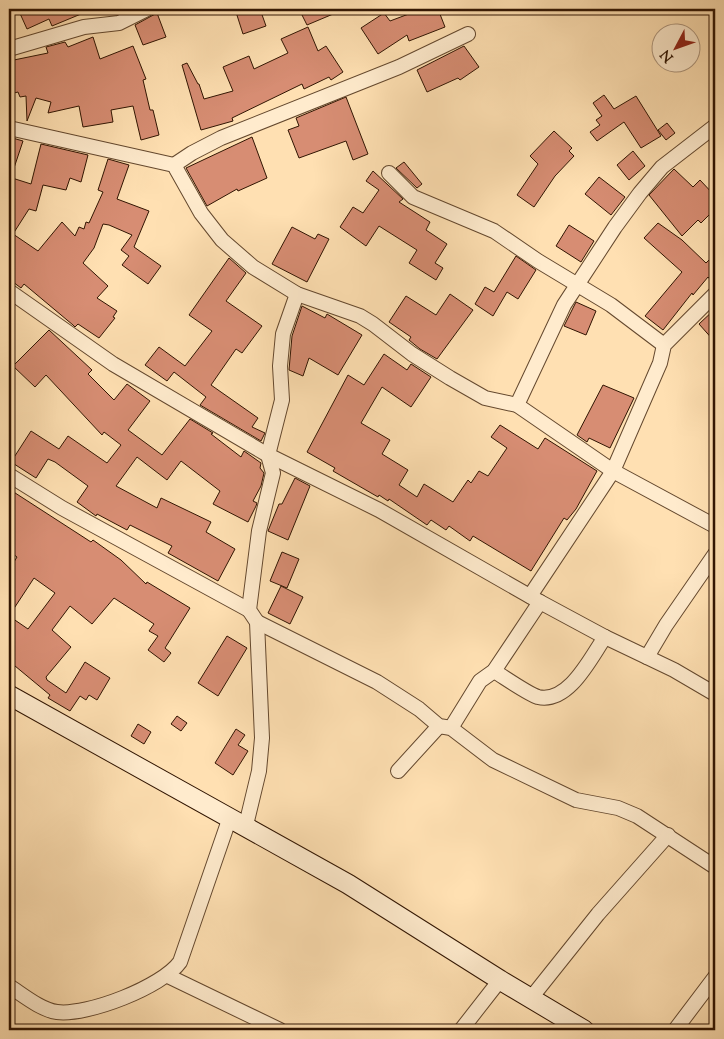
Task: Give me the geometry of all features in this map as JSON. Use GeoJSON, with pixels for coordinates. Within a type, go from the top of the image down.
{"type":"FeatureCollection","features":[{"type":"Feature","properties":{"kind":"main road"},"geometry":{"type":"LineString","coordinates":[[9,695],[348,884],[500,980],[584,1030]]}},
{"type":"Feature","properties":{"kind":"street"},"geometry":{"type":"LineString","coordinates":[[9,48],[84,27],[119,23],[147,9]]}},
{"type":"Feature","properties":{"kind":"street"},"geometry":{"type":"LineString","coordinates":[[174,165],[221,138],[399,67],[468,34]]}},
{"type":"Feature","properties":{"kind":"street"},"geometry":{"type":"LineString","coordinates":[[9,128],[174,165],[201,213],[222,240],[253,267],[297,294],[360,316],[386,332],[412,354],[450,378],[485,398],[516,405],[612,472],[715,526]]}},
{"type":"Feature","properties":{"kind":"street"},"geometry":{"type":"LineString","coordinates":[[516,405],[564,305],[640,193],[662,167],[712,134]]}},
{"type":"Feature","properties":{"kind":"street"},"geometry":{"type":"LineString","coordinates":[[389,173],[413,196],[494,231],[538,261],[579,284],[664,345]]}},
{"type":"Feature","properties":{"kind":"street"},"geometry":{"type":"LineString","coordinates":[[9,291],[114,364],[268,455],[379,510],[535,599],[605,637],[674,670],[715,694]]}},
{"type":"Feature","properties":{"kind":"street"},"geometry":{"type":"LineString","coordinates":[[249,610],[259,531],[274,473],[268,455],[282,400],[280,366],[283,334],[297,294]]}},
{"type":"Feature","properties":{"kind":"street"},"geometry":{"type":"LineString","coordinates":[[398,771],[445,727],[480,681],[494,671],[612,472],[660,363],[664,345],[715,294]]}},
{"type":"Feature","properties":{"kind":"street"},"geometry":{"type":"LineString","coordinates":[[9,475],[62,508],[249,610],[257,622],[376,682],[500,763],[576,800],[618,808],[637,816],[715,867]]}},
{"type":"Feature","properties":{"kind":"street"},"geometry":{"type":"LineString","coordinates":[[647,658],[666,626],[715,554]]}},
{"type":"Feature","properties":{"kind":"street"},"geometry":{"type":"LineString","coordinates":[[9,986],[56,1012],[90,1010],[168,976],[180,962],[259,771],[262,738],[257,622]]}},
{"type":"Feature","properties":{"kind":"street"},"geometry":{"type":"LineString","coordinates":[[494,671],[538,697],[556,695],[575,683],[605,637]]}},
{"type":"Feature","properties":{"kind":"street"},"geometry":{"type":"LineString","coordinates":[[531,998],[598,914],[668,835]]}},
{"type":"Feature","properties":{"kind":"street"},"geometry":{"type":"LineString","coordinates":[[168,976],[280,1030]]}},
{"type":"Feature","properties":{"kind":"street"},"geometry":{"type":"LineString","coordinates":[[675,1030],[715,977]]}},
{"type":"Feature","properties":{"kind":"street"},"geometry":{"type":"LineString","coordinates":[[461,1030],[500,980]]}},
{"type":"Feature","properties":{"kind":"building"},"geometry":{"type":"Polygon","coordinates":[[[18,9],[93,9],[52,26],[49,19],[27,29],[18,9]]]}},
{"type":"Feature","properties":{"kind":"building"},"geometry":{"type":"Polygon","coordinates":[[[235,9],[260,9],[266,26],[243,34],[235,9]]]}},
{"type":"Feature","properties":{"kind":"building"},"geometry":{"type":"Polygon","coordinates":[[[307,9],[345,9],[307,25],[300,11],[307,9]]]}},
{"type":"Feature","properties":{"kind":"building"},"geometry":{"type":"Polygon","coordinates":[[[422,9],[438,9],[445,27],[409,41],[407,35],[378,54],[361,28],[384,13],[390,21],[422,9]]]}},
{"type":"Feature","properties":{"kind":"building"},"geometry":{"type":"Polygon","coordinates":[[[157,13],[166,37],[143,45],[135,25],[157,13]]]}},
{"type":"Feature","properties":{"kind":"building"},"geometry":{"type":"Polygon","coordinates":[[[308,27],[318,51],[326,46],[343,72],[331,80],[329,77],[304,89],[302,84],[232,118],[233,121],[201,130],[182,65],[187,63],[199,84],[204,99],[233,91],[223,67],[249,56],[254,69],[288,53],[281,39],[308,27]]]}},
{"type":"Feature","properties":{"kind":"building"},"geometry":{"type":"Polygon","coordinates":[[[93,37],[100,59],[133,46],[146,79],[143,80],[150,110],[153,110],[159,135],[141,140],[133,106],[111,110],[113,122],[83,127],[79,106],[48,113],[51,102],[36,98],[27,121],[26,96],[20,97],[18,92],[14,93],[12,86],[9,87],[9,61],[48,53],[46,47],[65,42],[68,47],[93,37]]]}},
{"type":"Feature","properties":{"kind":"building"},"geometry":{"type":"Polygon","coordinates":[[[464,46],[479,67],[460,80],[458,78],[427,92],[417,70],[464,46]]]}},
{"type":"Feature","properties":{"kind":"building"},"geometry":{"type":"Polygon","coordinates":[[[604,95],[614,109],[636,96],[661,136],[641,148],[624,122],[597,141],[590,132],[600,125],[596,120],[602,116],[593,103],[604,95]]]}},
{"type":"Feature","properties":{"kind":"building"},"geometry":{"type":"Polygon","coordinates":[[[346,97],[368,154],[353,160],[346,141],[299,158],[288,130],[299,126],[296,118],[346,97]]]}},
{"type":"Feature","properties":{"kind":"building"},"geometry":{"type":"Polygon","coordinates":[[[667,123],[675,133],[666,140],[658,130],[667,123]]]}},
{"type":"Feature","properties":{"kind":"building"},"geometry":{"type":"Polygon","coordinates":[[[554,131],[572,148],[569,151],[574,156],[555,176],[534,207],[517,195],[538,164],[530,156],[554,131]]]}},
{"type":"Feature","properties":{"kind":"building"},"geometry":{"type":"Polygon","coordinates":[[[9,137],[23,141],[11,177],[9,177],[9,137]]]}},
{"type":"Feature","properties":{"kind":"building"},"geometry":{"type":"Polygon","coordinates":[[[252,137],[267,178],[238,191],[237,189],[207,206],[186,168],[252,137]]]}},
{"type":"Feature","properties":{"kind":"building"},"geometry":{"type":"Polygon","coordinates":[[[41,144],[88,155],[81,182],[70,178],[66,190],[43,185],[36,211],[29,209],[13,234],[38,251],[62,222],[75,236],[79,227],[84,229],[86,222],[89,223],[103,192],[98,190],[108,159],[129,165],[117,199],[149,211],[134,247],[161,266],[148,284],[122,265],[129,256],[121,250],[132,235],[109,225],[103,224],[94,248],[83,263],[108,286],[97,298],[117,311],[113,317],[115,318],[99,338],[78,324],[75,327],[24,284],[21,288],[9,279],[9,177],[31,184],[41,144]]]}},
{"type":"Feature","properties":{"kind":"building"},"geometry":{"type":"Polygon","coordinates":[[[633,151],[645,166],[629,180],[617,165],[633,151]]]}},
{"type":"Feature","properties":{"kind":"building"},"geometry":{"type":"Polygon","coordinates":[[[404,162],[422,184],[417,188],[396,168],[404,162]]]}},
{"type":"Feature","properties":{"kind":"building"},"geometry":{"type":"Polygon","coordinates":[[[674,169],[693,187],[700,180],[715,196],[715,209],[701,223],[698,220],[682,236],[649,195],[674,169]]]}},
{"type":"Feature","properties":{"kind":"building"},"geometry":{"type":"Polygon","coordinates":[[[373,171],[403,199],[399,202],[430,222],[426,230],[447,244],[435,263],[443,268],[436,280],[409,263],[417,250],[379,226],[366,246],[340,227],[353,207],[363,213],[379,190],[366,181],[373,171]]]}},
{"type":"Feature","properties":{"kind":"building"},"geometry":{"type":"Polygon","coordinates":[[[599,177],[625,197],[611,215],[585,194],[599,177]]]}},
{"type":"Feature","properties":{"kind":"building"},"geometry":{"type":"Polygon","coordinates":[[[658,223],[682,240],[706,263],[715,254],[715,285],[708,277],[693,295],[692,293],[663,330],[645,316],[682,272],[644,238],[658,223]]]}},
{"type":"Feature","properties":{"kind":"building"},"geometry":{"type":"Polygon","coordinates":[[[569,225],[594,241],[581,262],[556,246],[569,225]]]}},
{"type":"Feature","properties":{"kind":"building"},"geometry":{"type":"Polygon","coordinates":[[[292,227],[315,239],[318,234],[329,239],[307,282],[272,264],[292,227]]]}},
{"type":"Feature","properties":{"kind":"building"},"geometry":{"type":"Polygon","coordinates":[[[516,256],[536,270],[518,299],[507,292],[493,316],[475,304],[485,287],[494,292],[516,256]]]}},
{"type":"Feature","properties":{"kind":"building"},"geometry":{"type":"Polygon","coordinates":[[[229,258],[246,273],[226,301],[262,326],[242,353],[236,349],[211,385],[258,418],[252,427],[265,433],[261,441],[200,405],[206,397],[174,372],[167,381],[145,365],[159,347],[185,366],[212,331],[189,315],[229,258]]]}},
{"type":"Feature","properties":{"kind":"building"},"geometry":{"type":"Polygon","coordinates":[[[450,294],[473,310],[437,359],[420,349],[409,340],[411,337],[389,322],[406,296],[436,315],[450,294]]]}},
{"type":"Feature","properties":{"kind":"building"},"geometry":{"type":"Polygon","coordinates":[[[576,302],[596,311],[586,335],[564,326],[576,302]]]}},
{"type":"Feature","properties":{"kind":"building"},"geometry":{"type":"Polygon","coordinates":[[[302,306],[325,318],[327,314],[362,335],[338,375],[309,358],[303,376],[289,370],[292,336],[302,306]]]}},
{"type":"Feature","properties":{"kind":"building"},"geometry":{"type":"Polygon","coordinates":[[[715,309],[715,342],[699,324],[715,309]]]}},
{"type":"Feature","properties":{"kind":"building"},"geometry":{"type":"Polygon","coordinates":[[[49,330],[92,370],[88,374],[114,400],[127,384],[150,401],[128,430],[162,455],[190,419],[213,433],[211,434],[241,457],[244,451],[261,463],[260,468],[264,473],[261,486],[253,501],[257,503],[248,522],[213,504],[220,491],[181,461],[167,480],[137,457],[116,486],[157,508],[161,498],[211,522],[206,532],[235,549],[218,581],[168,553],[172,546],[130,525],[127,530],[97,514],[96,516],[77,502],[88,486],[55,462],[48,459],[36,478],[11,462],[31,431],[59,449],[68,436],[107,463],[121,445],[104,432],[102,435],[46,375],[35,387],[13,366],[49,330]]]}},
{"type":"Feature","properties":{"kind":"building"},"geometry":{"type":"Polygon","coordinates":[[[384,354],[407,370],[411,364],[431,377],[411,407],[382,387],[361,423],[390,440],[382,454],[408,470],[399,485],[417,497],[424,484],[453,502],[468,480],[471,483],[479,471],[488,476],[507,448],[491,437],[500,425],[538,449],[545,438],[597,471],[576,509],[567,520],[564,518],[531,571],[473,536],[470,541],[449,526],[446,530],[431,520],[427,525],[389,499],[388,501],[379,495],[378,497],[333,471],[335,468],[307,452],[348,375],[364,385],[384,354]]]}},
{"type":"Feature","properties":{"kind":"building"},"geometry":{"type":"Polygon","coordinates":[[[603,385],[634,398],[610,448],[589,438],[587,442],[577,435],[603,385]]]}},
{"type":"Feature","properties":{"kind":"building"},"geometry":{"type":"Polygon","coordinates":[[[295,478],[310,486],[288,540],[268,531],[279,504],[282,504],[295,478]]]}},
{"type":"Feature","properties":{"kind":"building"},"geometry":{"type":"Polygon","coordinates":[[[9,489],[91,542],[93,540],[121,560],[146,584],[147,582],[190,608],[165,648],[171,653],[164,662],[148,650],[158,636],[149,631],[154,624],[114,598],[92,624],[70,606],[52,630],[71,647],[46,677],[47,680],[66,693],[85,662],[110,678],[97,700],[89,695],[86,700],[80,696],[70,711],[48,698],[50,695],[9,661],[9,616],[9,570],[17,557],[9,551],[9,489]],[[34,578],[9,616],[28,629],[55,593],[34,578]]]}},
{"type":"Feature","properties":{"kind":"building"},"geometry":{"type":"Polygon","coordinates":[[[282,552],[299,559],[287,588],[270,581],[282,552]]]}},
{"type":"Feature","properties":{"kind":"building"},"geometry":{"type":"Polygon","coordinates":[[[281,586],[303,597],[290,624],[268,613],[281,586]]]}},
{"type":"Feature","properties":{"kind":"building"},"geometry":{"type":"Polygon","coordinates":[[[227,636],[247,648],[218,696],[198,683],[227,636]]]}},
{"type":"Feature","properties":{"kind":"building"},"geometry":{"type":"Polygon","coordinates":[[[177,716],[187,723],[181,731],[171,724],[177,716]]]}},
{"type":"Feature","properties":{"kind":"building"},"geometry":{"type":"Polygon","coordinates":[[[138,724],[151,732],[144,744],[131,736],[138,724]]]}},
{"type":"Feature","properties":{"kind":"building"},"geometry":{"type":"Polygon","coordinates":[[[236,729],[245,735],[238,745],[248,751],[233,775],[215,763],[236,729]]]}}]}
